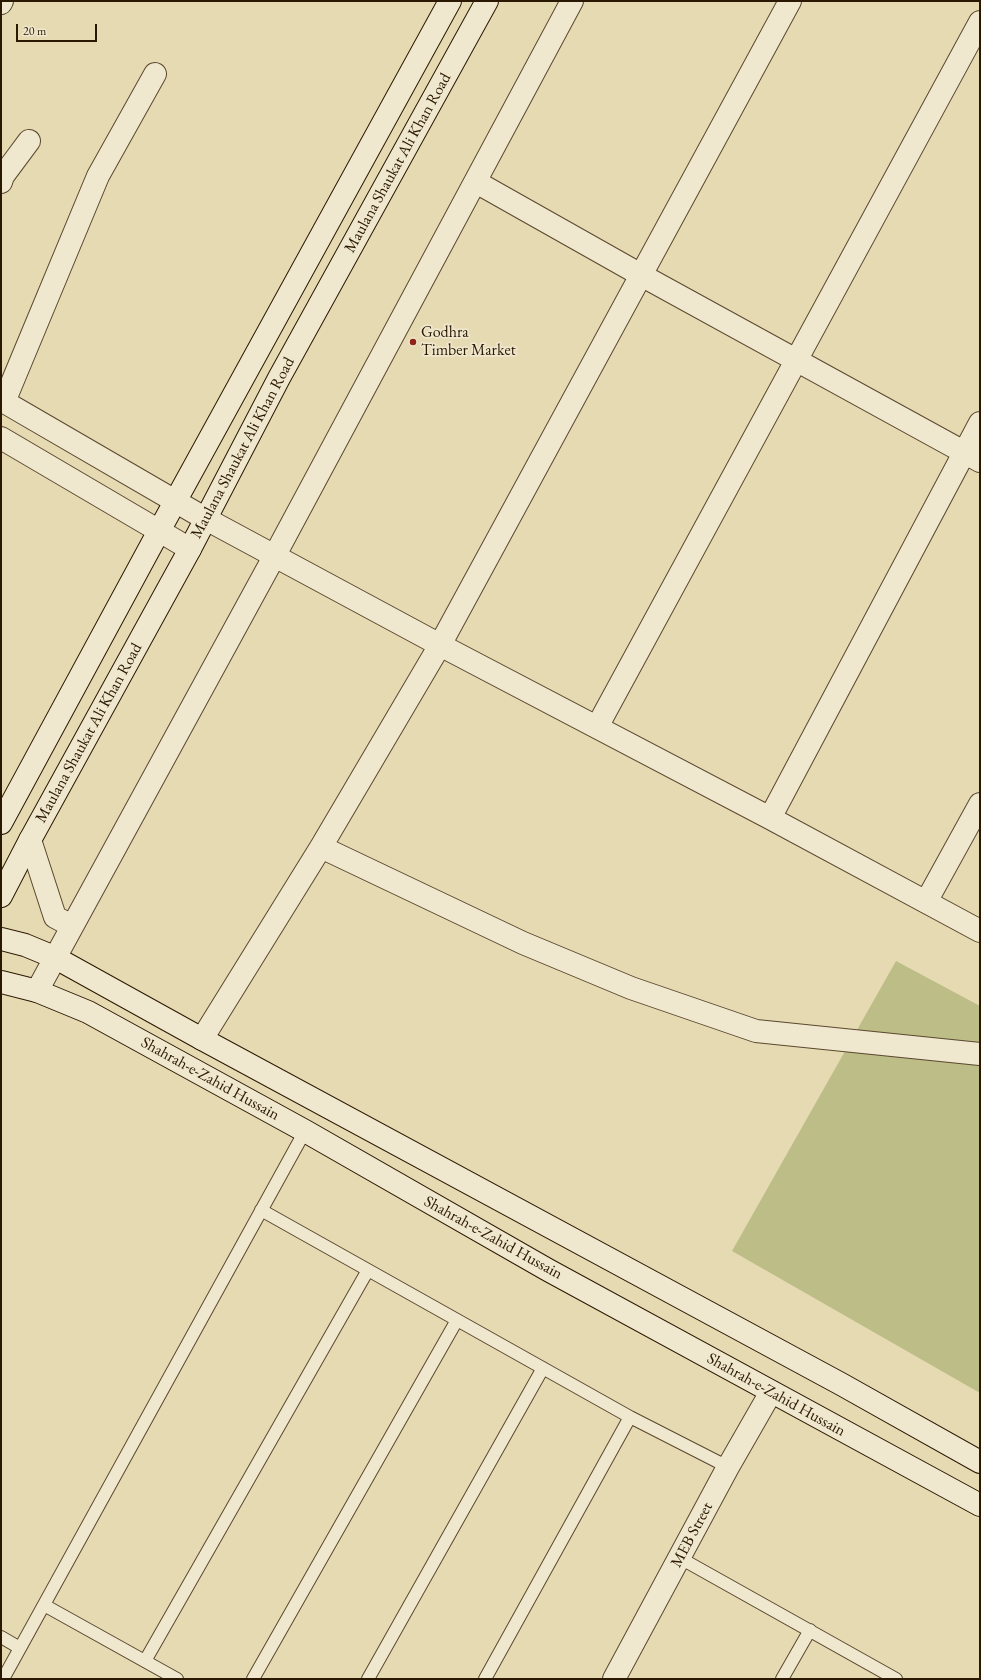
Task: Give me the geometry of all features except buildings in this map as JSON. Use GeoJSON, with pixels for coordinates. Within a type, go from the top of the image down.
{"type":"FeatureCollection","features":[{"type":"Feature","properties":{"kind":"street","name":"Maulana Shaukat Ali Khan Road"},"geometry":{"type":"LineString","coordinates":[[1,823],[159,531],[450,1]]}},
{"type":"Feature","properties":{"kind":"street","name":"Maulana Shaukat Ali Khan Road"},"geometry":{"type":"LineString","coordinates":[[1,896],[30,840],[190,549],[279,378],[487,1]]}},
{"type":"Feature","properties":{"kind":"street"},"geometry":{"type":"LineString","coordinates":[[37,991],[54,957],[275,555],[572,1]]}},
{"type":"Feature","properties":{"kind":"street"},"geometry":{"type":"LineString","coordinates":[[202,1039],[321,847],[440,645],[790,1]]}},
{"type":"Feature","properties":{"kind":"street"},"geometry":{"type":"LineString","coordinates":[[597,726],[980,22]]}},
{"type":"Feature","properties":{"kind":"street"},"geometry":{"type":"LineString","coordinates":[[155,74],[98,176],[2,401],[206,519],[440,645],[597,726],[980,931]]}},
{"type":"Feature","properties":{"kind":"street"},"geometry":{"type":"LineString","coordinates":[[1,182],[3,176],[29,142]]}},
{"type":"Feature","properties":{"kind":"street"},"geometry":{"type":"LineString","coordinates":[[476,182],[641,275],[972,457]]}},
{"type":"Feature","properties":{"kind":"street"},"geometry":{"type":"LineString","coordinates":[[770,818],[972,457],[980,423]]}},
{"type":"Feature","properties":{"kind":"street"},"geometry":{"type":"LineString","coordinates":[[1,438],[190,549]]}},
{"type":"Feature","properties":{"kind":"street"},"geometry":{"type":"LineString","coordinates":[[926,902],[980,804]]}},
{"type":"Feature","properties":{"kind":"street"},"geometry":{"type":"LineString","coordinates":[[30,840],[55,917],[72,926]]}},
{"type":"Feature","properties":{"kind":"street"},"geometry":{"type":"LineString","coordinates":[[321,847],[538,949],[631,988],[756,1031],[980,1054]]}},
{"type":"Feature","properties":{"kind":"street","name":"Shahrah-e-Zahid Hussain"},"geometry":{"type":"LineString","coordinates":[[1,939],[25,945],[54,957],[202,1039],[834,1381],[980,1462]]}},
{"type":"Feature","properties":{"kind":"street","name":"Shahrah-e-Zahid Hussain"},"geometry":{"type":"LineString","coordinates":[[1,982],[37,991],[88,1012],[304,1131],[548,1270],[980,1505]]}},
{"type":"Feature","properties":{"kind":"street","name":"MEB Street"},"geometry":{"type":"LineString","coordinates":[[614,1679],[728,1467],[771,1392]]}},
{"type":"Feature","properties":{"kind":"lane"},"geometry":{"type":"LineString","coordinates":[[3,1679],[304,1131]]}},
{"type":"Feature","properties":{"kind":"lane"},"geometry":{"type":"LineString","coordinates":[[261,1210],[630,1416],[728,1467]]}},
{"type":"Feature","properties":{"kind":"lane"},"geometry":{"type":"LineString","coordinates":[[145,1661],[368,1270]]}},
{"type":"Feature","properties":{"kind":"lane"},"geometry":{"type":"LineString","coordinates":[[253,1679],[457,1320]]}},
{"type":"Feature","properties":{"kind":"lane"},"geometry":{"type":"LineString","coordinates":[[368,1679],[543,1368]]}},
{"type":"Feature","properties":{"kind":"lane"},"geometry":{"type":"LineString","coordinates":[[485,1679],[630,1416]]}},
{"type":"Feature","properties":{"kind":"lane"},"geometry":{"type":"LineString","coordinates":[[680,1558],[896,1679]]}},
{"type":"Feature","properties":{"kind":"lane"},"geometry":{"type":"LineString","coordinates":[[44,1605],[177,1679]]}},
{"type":"Feature","properties":{"kind":"lane"},"geometry":{"type":"LineString","coordinates":[[782,1679],[810,1630]]}},
{"type":"Feature","properties":{"kind":"lane"},"geometry":{"type":"LineString","coordinates":[[1,1637],[20,1648]]}},
{"type":"Feature","properties":{"kind":"green space"},"geometry":{"type":"Polygon","coordinates":[[[896,961],[980,1006],[980,1393],[732,1251],[896,961]]]}},
{"type":"Feature","properties":{"kind":"place","name":"Godhra Timber Market"},"geometry":{"type":"Point","coordinates":[413,342]}}]}
